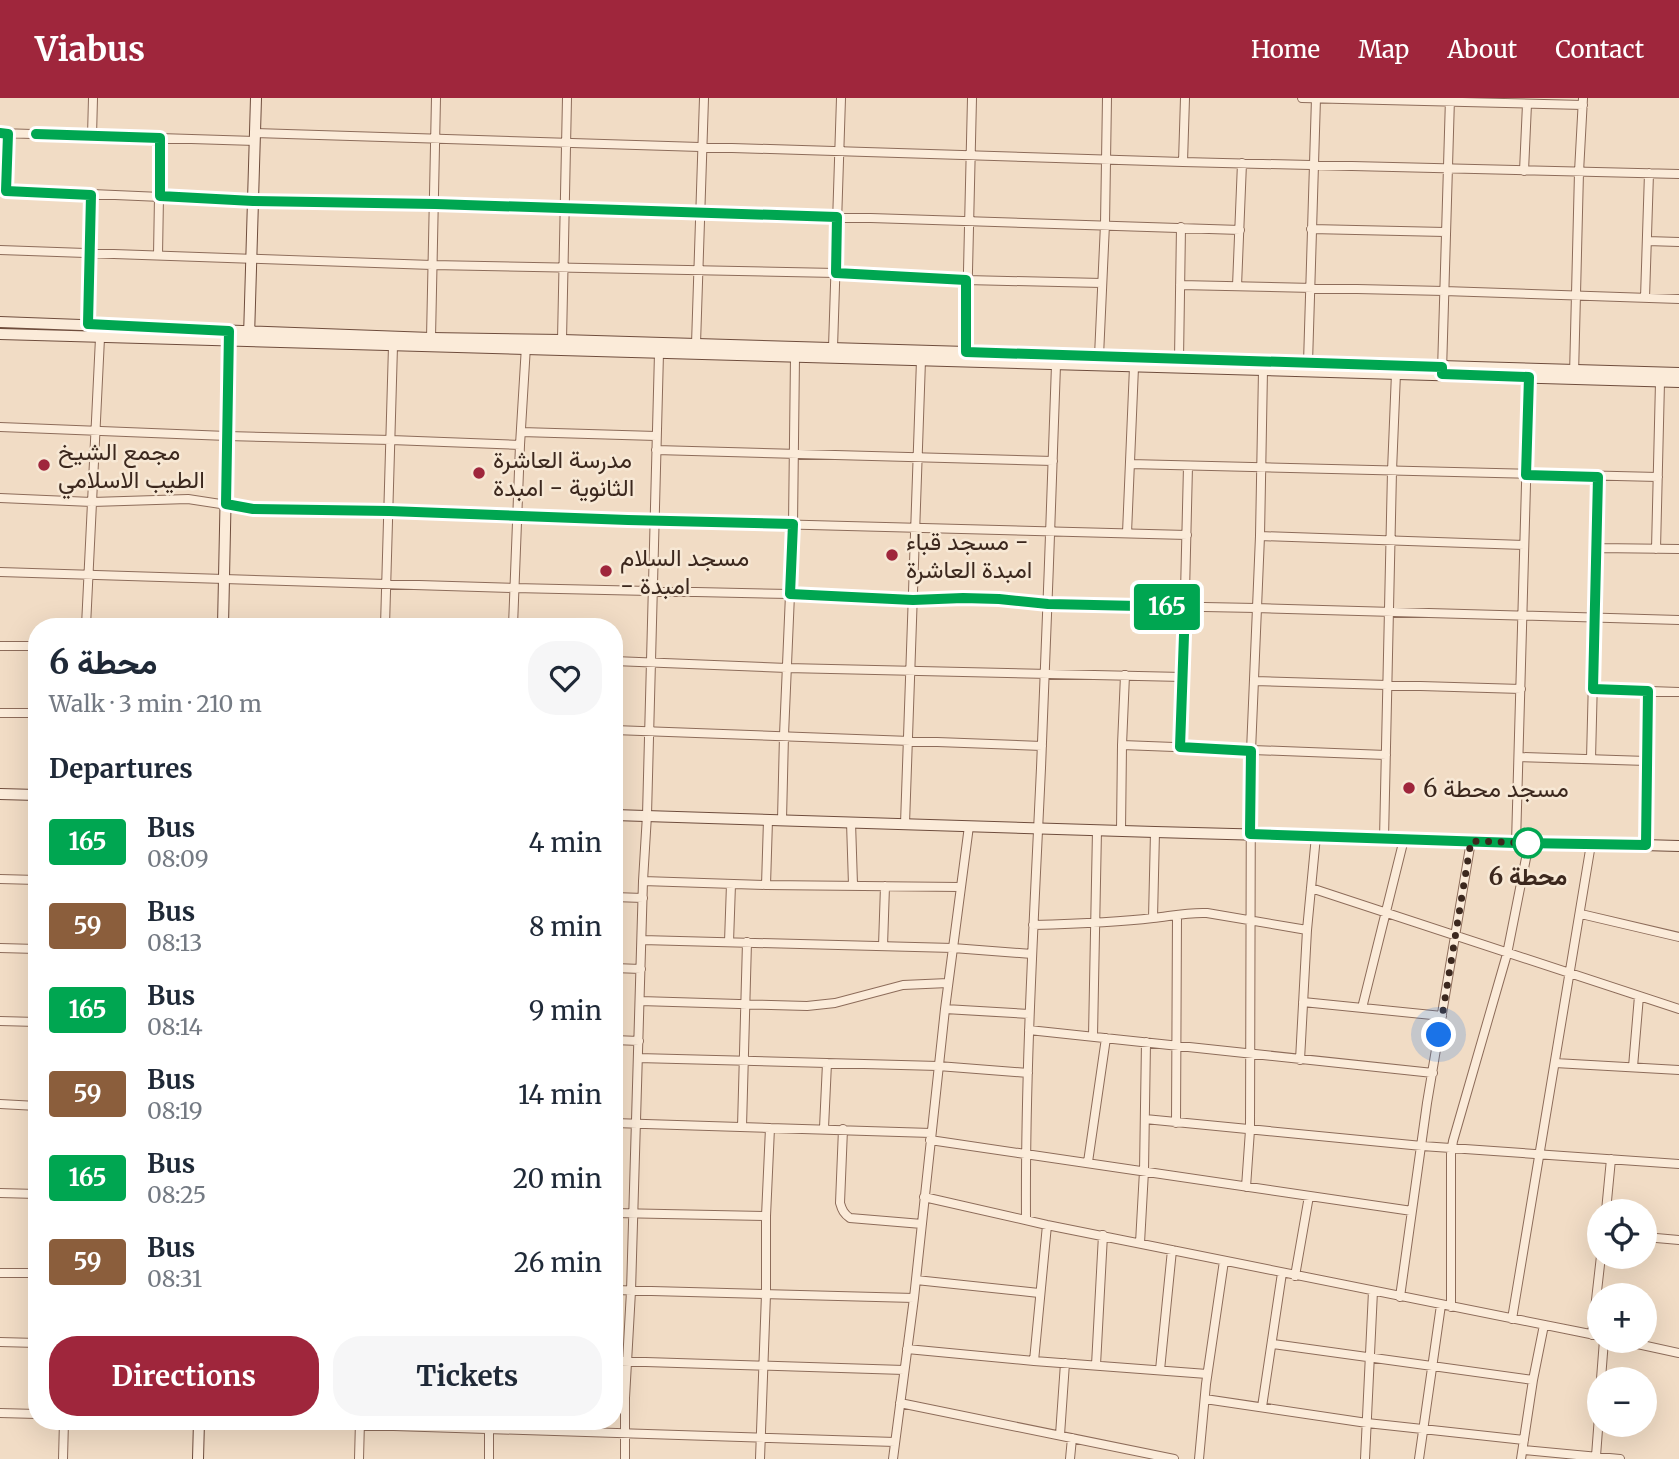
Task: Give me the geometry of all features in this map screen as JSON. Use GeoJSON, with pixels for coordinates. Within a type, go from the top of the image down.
{"type":"FeatureCollection","features":[{"type":"Feature","properties":{"kind":"main road"},"geometry":{"type":"LineString","coordinates":[[249,337],[256,98]]}},
{"type":"Feature","properties":{"kind":"main road"},"geometry":{"type":"LineString","coordinates":[[0,322],[88,324],[393,346],[526,344],[562,340],[659,353],[921,360],[1099,356],[1308,363],[1529,377],[1679,373]]}},
{"type":"Feature","properties":{"kind":"main road"},"geometry":{"type":"LineString","coordinates":[[0,334],[100,338],[229,336]]}},
{"type":"Feature","properties":{"kind":"main road"},"geometry":{"type":"LineString","coordinates":[[223,618],[229,336]]}},
{"type":"Feature","properties":{"kind":"main road"},"geometry":{"type":"LineString","coordinates":[[249,337],[431,338],[604,346],[696,344],[834,348],[1056,365],[1395,373],[1442,371],[1574,375],[1679,382]]}},
{"type":"Feature","properties":{"kind":"main road"},"geometry":{"type":"LineString","coordinates":[[0,794],[28,795]]}},
{"type":"Feature","properties":{"kind":"main road"},"geometry":{"type":"LineString","coordinates":[[623,815],[1679,846]]}},
{"type":"Feature","properties":{"kind":"main road"},"geometry":{"type":"LineString","coordinates":[[198,1459],[199,1430]]}},
{"type":"Feature","properties":{"kind":"street"},"geometry":{"type":"LineString","coordinates":[[92,136],[93,98]]}},
{"type":"Feature","properties":{"kind":"street"},"geometry":{"type":"LineString","coordinates":[[431,338],[436,98]]}},
{"type":"Feature","properties":{"kind":"street"},"geometry":{"type":"LineString","coordinates":[[562,340],[567,98]]}},
{"type":"Feature","properties":{"kind":"street"},"geometry":{"type":"LineString","coordinates":[[696,344],[704,98]]}},
{"type":"Feature","properties":{"kind":"street"},"geometry":{"type":"LineString","coordinates":[[834,348],[841,98]]}},
{"type":"Feature","properties":{"kind":"street"},"geometry":{"type":"LineString","coordinates":[[966,357],[972,98]]}},
{"type":"Feature","properties":{"kind":"street"},"geometry":{"type":"LineString","coordinates":[[1099,356],[1107,98]]}},
{"type":"Feature","properties":{"kind":"street"},"geometry":{"type":"LineString","coordinates":[[1183,162],[1185,98]]}},
{"type":"Feature","properties":{"kind":"street"},"geometry":{"type":"LineString","coordinates":[[1302,98],[1527,104],[1583,102],[1574,375]]}},
{"type":"Feature","properties":{"kind":"street"},"geometry":{"type":"LineString","coordinates":[[1308,363],[1315,98]]}},
{"type":"Feature","properties":{"kind":"street"},"geometry":{"type":"LineString","coordinates":[[1442,371],[1450,100]]}},
{"type":"Feature","properties":{"kind":"street"},"geometry":{"type":"LineString","coordinates":[[1524,171],[1527,104]]}},
{"type":"Feature","properties":{"kind":"street"},"geometry":{"type":"LineString","coordinates":[[1240,230],[435,204],[253,201],[3,190],[4,133],[160,138],[435,138],[1183,162],[1679,174]]}},
{"type":"Feature","properties":{"kind":"street"},"geometry":{"type":"LineString","coordinates":[[158,255],[160,138]]}},
{"type":"Feature","properties":{"kind":"street"},"geometry":{"type":"LineString","coordinates":[[1237,286],[1242,163]]}},
{"type":"Feature","properties":{"kind":"street"},"geometry":{"type":"LineString","coordinates":[[1645,298],[1650,173]]}},
{"type":"Feature","properties":{"kind":"street"},"geometry":{"type":"LineString","coordinates":[[88,324],[91,195]]}},
{"type":"Feature","properties":{"kind":"street"},"geometry":{"type":"LineString","coordinates":[[1179,359],[1181,228]]}},
{"type":"Feature","properties":{"kind":"street"},"geometry":{"type":"LineString","coordinates":[[1311,229],[1445,232]]}},
{"type":"Feature","properties":{"kind":"street"},"geometry":{"type":"LineString","coordinates":[[1647,241],[1679,242]]}},
{"type":"Feature","properties":{"kind":"street"},"geometry":{"type":"LineString","coordinates":[[0,250],[251,260],[836,273],[966,280],[1102,283]]}},
{"type":"Feature","properties":{"kind":"street"},"geometry":{"type":"LineString","coordinates":[[1180,285],[1679,299]]}},
{"type":"Feature","properties":{"kind":"street"},"geometry":{"type":"LineString","coordinates":[[86,618],[100,338]]}},
{"type":"Feature","properties":{"kind":"street"},"geometry":{"type":"LineString","coordinates":[[513,618],[526,344]]}},
{"type":"Feature","properties":{"kind":"street"},"geometry":{"type":"LineString","coordinates":[[385,618],[393,346]]}},
{"type":"Feature","properties":{"kind":"street"},"geometry":{"type":"LineString","coordinates":[[625,1459],[650,731],[659,353]]}},
{"type":"Feature","properties":{"kind":"street"},"geometry":{"type":"LineString","coordinates":[[782,820],[793,524],[795,357]]}},
{"type":"Feature","properties":{"kind":"street"},"geometry":{"type":"LineString","coordinates":[[905,824],[921,360]]}},
{"type":"Feature","properties":{"kind":"street"},"geometry":{"type":"LineString","coordinates":[[1026,1219],[1029,1014],[1056,365]]}},
{"type":"Feature","properties":{"kind":"street"},"geometry":{"type":"LineString","coordinates":[[1127,533],[1134,367]]}},
{"type":"Feature","properties":{"kind":"street"},"geometry":{"type":"LineString","coordinates":[[1247,1186],[1250,1130],[1251,751],[1260,536],[1263,370]]}},
{"type":"Feature","properties":{"kind":"street"},"geometry":{"type":"LineString","coordinates":[[1384,839],[1395,373]]}},
{"type":"Feature","properties":{"kind":"street"},"geometry":{"type":"LineString","coordinates":[[1516,843],[1529,377]]}},
{"type":"Feature","properties":{"kind":"street"},"geometry":{"type":"LineString","coordinates":[[1657,549],[1660,382]]}},
{"type":"Feature","properties":{"kind":"street"},"geometry":{"type":"LineString","coordinates":[[0,427],[520,445]]}},
{"type":"Feature","properties":{"kind":"street"},"geometry":{"type":"LineString","coordinates":[[521,432],[656,436]]}},
{"type":"Feature","properties":{"kind":"street"},"geometry":{"type":"LineString","coordinates":[[656,450],[1053,461]]}},
{"type":"Feature","properties":{"kind":"street"},"geometry":{"type":"LineString","coordinates":[[1130,464],[1658,477]]}},
{"type":"Feature","properties":{"kind":"street"},"geometry":{"type":"LineString","coordinates":[[1180,747],[1188,466]]}},
{"type":"Feature","properties":{"kind":"street"},"geometry":{"type":"LineString","coordinates":[[1591,759],[1598,477]]}},
{"type":"Feature","properties":{"kind":"street"},"geometry":{"type":"LineString","coordinates":[[0,498],[92,502],[170,499],[253,509],[1187,535]]}},
{"type":"Feature","properties":{"kind":"street"},"geometry":{"type":"LineString","coordinates":[[1260,536],[1524,545]]}},
{"type":"Feature","properties":{"kind":"street"},"geometry":{"type":"LineString","coordinates":[[1597,548],[1679,549]]}},
{"type":"Feature","properties":{"kind":"street"},"geometry":{"type":"LineString","coordinates":[[0,572],[790,594],[913,600],[999,599],[1048,604],[1679,621]]}},
{"type":"Feature","properties":{"kind":"street"},"geometry":{"type":"LineString","coordinates":[[0,646],[28,646]]}},
{"type":"Feature","properties":{"kind":"street"},"geometry":{"type":"LineString","coordinates":[[623,661],[1183,677]]}},
{"type":"Feature","properties":{"kind":"street"},"geometry":{"type":"LineString","coordinates":[[1121,831],[1125,676]]}},
{"type":"Feature","properties":{"kind":"street"},"geometry":{"type":"LineString","coordinates":[[1254,681],[1521,689]]}},
{"type":"Feature","properties":{"kind":"street"},"geometry":{"type":"LineString","coordinates":[[1593,689],[1679,692]]}},
{"type":"Feature","properties":{"kind":"street"},"geometry":{"type":"LineString","coordinates":[[1646,845],[1648,691]]}},
{"type":"Feature","properties":{"kind":"street"},"geometry":{"type":"LineString","coordinates":[[0,713],[28,713]]}},
{"type":"Feature","properties":{"kind":"street"},"geometry":{"type":"LineString","coordinates":[[623,730],[1042,746]]}},
{"type":"Feature","properties":{"kind":"street"},"geometry":{"type":"LineString","coordinates":[[1122,745],[1386,755]]}},
{"type":"Feature","properties":{"kind":"street"},"geometry":{"type":"LineString","coordinates":[[1520,757],[1647,761]]}},
{"type":"Feature","properties":{"kind":"street"},"geometry":{"type":"LineString","coordinates":[[766,885],[768,820]]}},
{"type":"Feature","properties":{"kind":"street"},"geometry":{"type":"LineString","coordinates":[[851,822],[853,885]]}},
{"type":"Feature","properties":{"kind":"street"},"geometry":{"type":"LineString","coordinates":[[893,1459],[914,1298],[938,1066],[969,826]]}},
{"type":"Feature","properties":{"kind":"street"},"geometry":{"type":"LineString","coordinates":[[1093,1036],[1097,830]]}},
{"type":"Feature","properties":{"kind":"street"},"geometry":{"type":"LineString","coordinates":[[1153,918],[1155,832]]}},
{"type":"Feature","properties":{"kind":"street"},"geometry":{"type":"LineString","coordinates":[[1300,1060],[1307,930],[1316,836]]}},
{"type":"Feature","properties":{"kind":"street"},"geometry":{"type":"LineString","coordinates":[[1362,1008],[1404,839]]}},
{"type":"Feature","properties":{"kind":"street"},"geometry":{"type":"LineString","coordinates":[[1400,1297],[1454,936],[1471,841]]}},
{"type":"Feature","properties":{"kind":"street"},"geometry":{"type":"LineString","coordinates":[[1451,1307],[1452,1148],[1507,954],[1528,843]]}},
{"type":"Feature","properties":{"kind":"street"},"geometry":{"type":"LineString","coordinates":[[1512,1319],[1591,844]]}},
{"type":"Feature","properties":{"kind":"street"},"geometry":{"type":"LineString","coordinates":[[0,879],[28,880]]}},
{"type":"Feature","properties":{"kind":"street"},"geometry":{"type":"LineString","coordinates":[[643,881],[960,887]]}},
{"type":"Feature","properties":{"kind":"street"},"geometry":{"type":"LineString","coordinates":[[729,942],[731,884]]}},
{"type":"Feature","properties":{"kind":"street"},"geometry":{"type":"LineString","coordinates":[[883,946],[885,886]]}},
{"type":"Feature","properties":{"kind":"street"},"geometry":{"type":"LineString","coordinates":[[1311,888],[1679,1009]]}},
{"type":"Feature","properties":{"kind":"street"},"geometry":{"type":"LineString","coordinates":[[623,897],[643,898]]}},
{"type":"Feature","properties":{"kind":"street"},"geometry":{"type":"LineString","coordinates":[[1033,925],[1096,923],[1195,912],[1307,930]]}},
{"type":"Feature","properties":{"kind":"street"},"geometry":{"type":"LineString","coordinates":[[1581,914],[1679,937]]}},
{"type":"Feature","properties":{"kind":"street"},"geometry":{"type":"LineString","coordinates":[[1177,915],[1177,1123]]}},
{"type":"Feature","properties":{"kind":"street"},"geometry":{"type":"LineString","coordinates":[[642,940],[953,948],[1032,954]]}},
{"type":"Feature","properties":{"kind":"street"},"geometry":{"type":"LineString","coordinates":[[742,1127],[747,942]]}},
{"type":"Feature","properties":{"kind":"street"},"geometry":{"type":"LineString","coordinates":[[0,948],[28,949]]}},
{"type":"Feature","properties":{"kind":"street"},"geometry":{"type":"LineString","coordinates":[[623,968],[641,969]]}},
{"type":"Feature","properties":{"kind":"street"},"geometry":{"type":"LineString","coordinates":[[640,1001],[821,1005],[903,985],[948,983]]}},
{"type":"Feature","properties":{"kind":"street"},"geometry":{"type":"LineString","coordinates":[[1633,1067],[1639,996]]}},
{"type":"Feature","properties":{"kind":"street"},"geometry":{"type":"LineString","coordinates":[[1303,1002],[1442,1016]]}},
{"type":"Feature","properties":{"kind":"street"},"geometry":{"type":"LineString","coordinates":[[945,1009],[1029,1014]]}},
{"type":"Feature","properties":{"kind":"street"},"geometry":{"type":"LineString","coordinates":[[0,1021],[28,1022]]}},
{"type":"Feature","properties":{"kind":"street"},"geometry":{"type":"LineString","coordinates":[[1029,1030],[1433,1073]]}},
{"type":"Feature","properties":{"kind":"street"},"geometry":{"type":"LineString","coordinates":[[1088,1162],[1106,1038]]}},
{"type":"Feature","properties":{"kind":"street"},"geometry":{"type":"LineString","coordinates":[[623,1040],[639,1041]]}},
{"type":"Feature","properties":{"kind":"street"},"geometry":{"type":"LineString","coordinates":[[1140,1243],[1146,1042]]}},
{"type":"Feature","properties":{"kind":"street"},"geometry":{"type":"LineString","coordinates":[[638,1058],[938,1066],[1028,1073]]}},
{"type":"Feature","properties":{"kind":"street"},"geometry":{"type":"LineString","coordinates":[[824,1128],[827,1063]]}},
{"type":"Feature","properties":{"kind":"street"},"geometry":{"type":"LineString","coordinates":[[1555,1063],[1679,1070]]}},
{"type":"Feature","properties":{"kind":"street"},"geometry":{"type":"LineString","coordinates":[[0,1104],[28,1106]]}},
{"type":"Feature","properties":{"kind":"street"},"geometry":{"type":"LineString","coordinates":[[1145,1119],[1422,1146],[1679,1164]]}},
{"type":"Feature","properties":{"kind":"street"},"geometry":{"type":"LineString","coordinates":[[623,1123],[824,1128],[930,1137],[1412,1210]]}},
{"type":"Feature","properties":{"kind":"street"},"geometry":{"type":"LineString","coordinates":[[760,1459],[770,1128]]}},
{"type":"Feature","properties":{"kind":"street"},"geometry":{"type":"LineString","coordinates":[[843,1129],[841,1203],[846,1215],[850,1218],[922,1224]]}},
{"type":"Feature","properties":{"kind":"street"},"geometry":{"type":"LineString","coordinates":[[1607,1199],[1611,1159]]}},
{"type":"Feature","properties":{"kind":"street"},"geometry":{"type":"LineString","coordinates":[[0,1193],[28,1194]]}},
{"type":"Feature","properties":{"kind":"street"},"geometry":{"type":"LineString","coordinates":[[924,1196],[1047,1225],[1587,1333]]}},
{"type":"Feature","properties":{"kind":"street"},"geometry":{"type":"LineString","coordinates":[[1295,1276],[1309,1196]]}},
{"type":"Feature","properties":{"kind":"street"},"geometry":{"type":"LineString","coordinates":[[623,1213],[766,1216]]}},
{"type":"Feature","properties":{"kind":"street"},"geometry":{"type":"LineString","coordinates":[[1034,1361],[1047,1225]]}},
{"type":"Feature","properties":{"kind":"street"},"geometry":{"type":"LineString","coordinates":[[1096,1366],[1103,1235]]}},
{"type":"Feature","properties":{"kind":"street"},"geometry":{"type":"LineString","coordinates":[[1657,1238],[1679,1240]]}},
{"type":"Feature","properties":{"kind":"street"},"geometry":{"type":"LineString","coordinates":[[1160,1370],[1172,1250]]}},
{"type":"Feature","properties":{"kind":"street"},"geometry":{"type":"LineString","coordinates":[[1199,1459],[1207,1374],[1224,1261]]}},
{"type":"Feature","properties":{"kind":"street"},"geometry":{"type":"LineString","coordinates":[[0,1273],[28,1273]]}},
{"type":"Feature","properties":{"kind":"street"},"geometry":{"type":"LineString","coordinates":[[1262,1407],[1282,1273]]}},
{"type":"Feature","properties":{"kind":"street"},"geometry":{"type":"LineString","coordinates":[[916,1280],[1039,1293]]}},
{"type":"Feature","properties":{"kind":"street"},"geometry":{"type":"LineString","coordinates":[[623,1291],[914,1298]]}},
{"type":"Feature","properties":{"kind":"street"},"geometry":{"type":"LineString","coordinates":[[1365,1459],[1373,1291]]}},
{"type":"Feature","properties":{"kind":"street"},"geometry":{"type":"LineString","coordinates":[[1419,1459],[1441,1305]]}},
{"type":"Feature","properties":{"kind":"street"},"geometry":{"type":"LineString","coordinates":[[1544,1325],[1522,1455],[1619,1459]]}},
{"type":"Feature","properties":{"kind":"street"},"geometry":{"type":"LineString","coordinates":[[0,1342],[28,1343]]}},
{"type":"Feature","properties":{"kind":"street"},"geometry":{"type":"LineString","coordinates":[[1273,1344],[1533,1380]]}},
{"type":"Feature","properties":{"kind":"street"},"geometry":{"type":"LineString","coordinates":[[1657,1348],[1679,1353]]}},
{"type":"Feature","properties":{"kind":"street"},"geometry":{"type":"LineString","coordinates":[[907,1349],[1207,1374]]}},
{"type":"Feature","properties":{"kind":"street"},"geometry":{"type":"LineString","coordinates":[[623,1361],[904,1370]]}},
{"type":"Feature","properties":{"kind":"street"},"geometry":{"type":"LineString","coordinates":[[1060,1435],[1065,1363]]}},
{"type":"Feature","properties":{"kind":"street"},"geometry":{"type":"LineString","coordinates":[[1205,1399],[1367,1423],[1524,1440]]}},
{"type":"Feature","properties":{"kind":"street"},"geometry":{"type":"LineString","coordinates":[[900,1403],[1174,1459]]}},
{"type":"Feature","properties":{"kind":"street"},"geometry":{"type":"LineString","coordinates":[[0,1413],[28,1414]]}},
{"type":"Feature","properties":{"kind":"street"},"geometry":{"type":"LineString","coordinates":[[62,1459],[64,1430]]}},
{"type":"Feature","properties":{"kind":"street"},"geometry":{"type":"LineString","coordinates":[[359,1459],[360,1430]]}},
{"type":"Feature","properties":{"kind":"street"},"geometry":{"type":"LineString","coordinates":[[489,1430],[489,1459]]}},
{"type":"Feature","properties":{"kind":"street"},"geometry":{"type":"LineString","coordinates":[[573,1430],[895,1442]]}},
{"type":"Feature","properties":{"kind":"street"},"geometry":{"type":"LineString","coordinates":[[1595,1456],[1597,1437]]}},
{"type":"Feature","properties":{"kind":"street"},"geometry":{"type":"LineString","coordinates":[[1070,1459],[1072,1438]]}},
{"type":"Feature","properties":{"kind":"bus line","name":"165"},"geometry":{"type":"LineString","coordinates":[[0,133],[8,134],[6,191],[91,195],[88,324],[229,331],[226,504],[253,509],[793,524],[790,594],[1185,607],[1180,747],[1251,751],[1250,834],[1646,845],[1648,691],[1593,689],[1598,477],[1526,475],[1529,377],[1442,374],[1442,367],[966,352],[966,280],[836,273],[837,217],[253,201],[160,196],[160,138],[36,134]]}},
{"type":"Feature","properties":{"kind":"place","name":"مجمع الشيخ الطيب الاسلامي"},"geometry":{"type":"Point","coordinates":[44,465]}},
{"type":"Feature","properties":{"kind":"place","name":"مدرسة العاشرة الثانوية - امبدة"},"geometry":{"type":"Point","coordinates":[479,473]}},
{"type":"Feature","properties":{"kind":"place","name":"مسجد قباء - امبدة العاشرة"},"geometry":{"type":"Point","coordinates":[892,555]}},
{"type":"Feature","properties":{"kind":"place","name":"مسجد السلام - امبدة"},"geometry":{"type":"Point","coordinates":[606,571]}},
{"type":"Feature","properties":{"kind":"place","name":"مسجد محطة 6"},"geometry":{"type":"Point","coordinates":[1409,788]}},
{"type":"Feature","properties":{"kind":"place","name":"محطة 6"},"geometry":{"type":"Point","coordinates":[1528,843]}},
{"type":"Feature","properties":{"kind":"route"},"geometry":{"type":"LineString","coordinates":[[1439,1035],[1471,841],[1528,843]]}}]}
